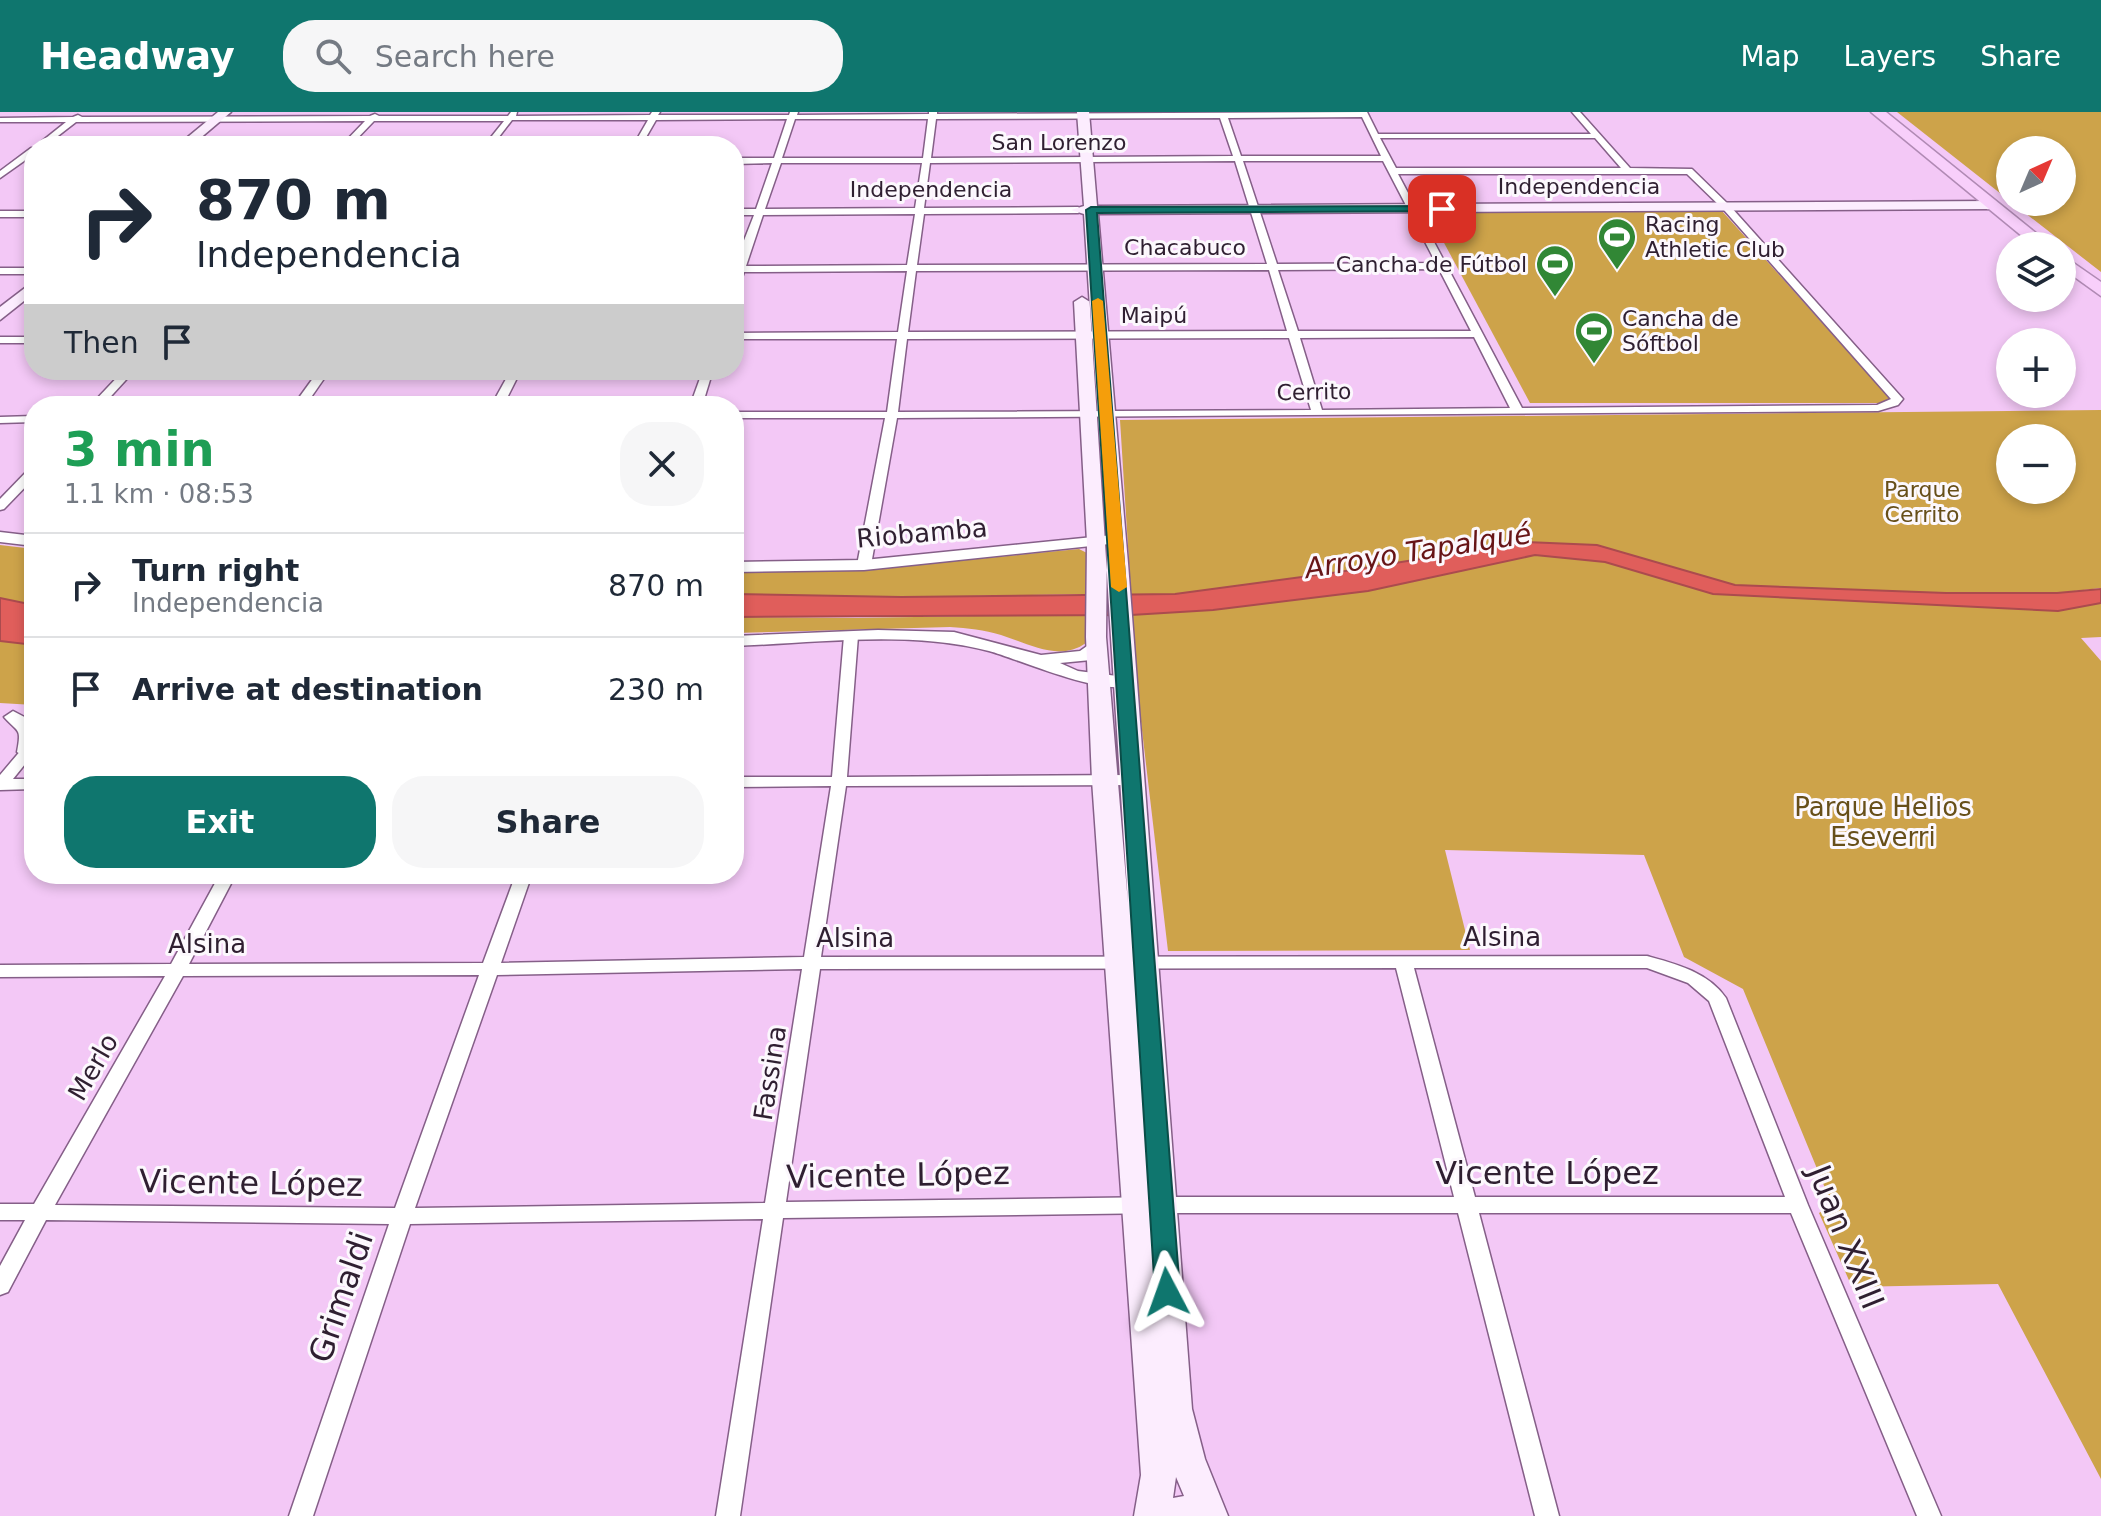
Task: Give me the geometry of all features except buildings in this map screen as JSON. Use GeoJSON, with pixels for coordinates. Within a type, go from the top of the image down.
{"type":"FeatureCollection","features":[{"type":"Feature","properties":{"kind":"highway"},"geometry":{"type":"LineString","coordinates":[[1878,112],[2027,232]]}},
{"type":"Feature","properties":{"kind":"highway"},"geometry":{"type":"LineString","coordinates":[[2076,271],[2101,291]]}},
{"type":"Feature","properties":{"kind":"main road"},"geometry":{"type":"LineString","coordinates":[[1077,114],[1105,541],[1122,640],[1112,681],[1150,1205],[1159,1475],[1152,1516]]}},
{"type":"Feature","properties":{"kind":"main road"},"geometry":{"type":"LineString","coordinates":[[197,136],[226,115]]}},
{"type":"Feature","properties":{"kind":"main road"},"geometry":{"type":"LineString","coordinates":[[206,136],[226,115]]}},
{"type":"Feature","properties":{"kind":"main road","name":"Independencia"},"geometry":{"type":"LineString","coordinates":[[1085,210],[1993,205]]}},
{"type":"Feature","properties":{"kind":"main road"},"geometry":{"type":"LineString","coordinates":[[0,299],[24,279]]}},
{"type":"Feature","properties":{"kind":"main road"},"geometry":{"type":"LineString","coordinates":[[0,315],[24,294]]}},
{"type":"Feature","properties":{"kind":"main road"},"geometry":{"type":"LineString","coordinates":[[1108,564],[1096,641],[1112,681]]}},
{"type":"Feature","properties":{"kind":"main road"},"geometry":{"type":"LineString","coordinates":[[1150,1205],[1175,1409],[1187,1459],[1210,1516]]}},
{"type":"Feature","properties":{"kind":"main road"},"geometry":{"type":"LineString","coordinates":[[1162,1516],[1188,1512],[1200,1516]]}},
{"type":"Feature","properties":{"kind":"street"},"geometry":{"type":"LineString","coordinates":[[53,136],[86,112]]}},
{"type":"Feature","properties":{"kind":"street"},"geometry":{"type":"LineString","coordinates":[[1576,112],[1627,170]]}},
{"type":"Feature","properties":{"kind":"street"},"geometry":{"type":"LineString","coordinates":[[0,120],[226,115],[1364,113],[1384,158],[1444,266],[1517,410]]}},
{"type":"Feature","properties":{"kind":"street"},"geometry":{"type":"LineString","coordinates":[[744,252],[792,114]]}},
{"type":"Feature","properties":{"kind":"street"},"geometry":{"type":"LineString","coordinates":[[864,565],[904,335],[932,114]]}},
{"type":"Feature","properties":{"kind":"street"},"geometry":{"type":"LineString","coordinates":[[1222,114],[1255,209],[1317,412]]}},
{"type":"Feature","properties":{"kind":"street"},"geometry":{"type":"LineString","coordinates":[[355,136],[375,115]]}},
{"type":"Feature","properties":{"kind":"street"},"geometry":{"type":"LineString","coordinates":[[496,136],[513,115]]}},
{"type":"Feature","properties":{"kind":"street"},"geometry":{"type":"LineString","coordinates":[[642,136],[654,115]]}},
{"type":"Feature","properties":{"kind":"street"},"geometry":{"type":"LineString","coordinates":[[1376,136],[1597,136]]}},
{"type":"Feature","properties":{"kind":"street"},"geometry":{"type":"LineString","coordinates":[[0,175],[24,158]]}},
{"type":"Feature","properties":{"kind":"street","name":"San Lorenzo"},"geometry":{"type":"LineString","coordinates":[[744,161],[1384,158]]}},
{"type":"Feature","properties":{"kind":"street"},"geometry":{"type":"LineString","coordinates":[[0,163],[24,162]]}},
{"type":"Feature","properties":{"kind":"street"},"geometry":{"type":"LineString","coordinates":[[1392,171],[1689,171],[1727,208]]}},
{"type":"Feature","properties":{"kind":"street","name":"Cerrito"},"geometry":{"type":"LineString","coordinates":[[744,415],[1878,408],[1894,403],[1896,396],[1727,208]]}},
{"type":"Feature","properties":{"kind":"street","name":"Independencia"},"geometry":{"type":"LineString","coordinates":[[744,212],[1085,210]]}},
{"type":"Feature","properties":{"kind":"street"},"geometry":{"type":"LineString","coordinates":[[0,214],[24,214]]}},
{"type":"Feature","properties":{"kind":"street","name":"Chacabuco"},"geometry":{"type":"LineString","coordinates":[[744,269],[1444,266]]}},
{"type":"Feature","properties":{"kind":"street"},"geometry":{"type":"LineString","coordinates":[[0,271],[24,271]]}},
{"type":"Feature","properties":{"kind":"street","name":"Maipú"},"geometry":{"type":"LineString","coordinates":[[744,336],[1479,334]]}},
{"type":"Feature","properties":{"kind":"street"},"geometry":{"type":"LineString","coordinates":[[0,340],[24,340]]}},
{"type":"Feature","properties":{"kind":"street"},"geometry":{"type":"LineString","coordinates":[[105,396],[121,380]]}},
{"type":"Feature","properties":{"kind":"street"},"geometry":{"type":"LineString","coordinates":[[0,420],[24,419]]}},
{"type":"Feature","properties":{"kind":"street"},"geometry":{"type":"LineString","coordinates":[[0,506],[24,481]]}},
{"type":"Feature","properties":{"kind":"street"},"geometry":{"type":"LineString","coordinates":[[0,537],[24,540]]}},
{"type":"Feature","properties":{"kind":"street","name":"Riobamba"},"geometry":{"type":"LineString","coordinates":[[744,567],[864,565],[1105,541]]}},
{"type":"Feature","properties":{"kind":"street"},"geometry":{"type":"LineString","coordinates":[[744,641],[851,636],[954,637],[1028,656],[1069,660],[1085,656],[1096,641]]}},
{"type":"Feature","properties":{"kind":"street","name":"Fassina"},"geometry":{"type":"LineString","coordinates":[[728,1516],[839,782],[851,636]]}},
{"type":"Feature","properties":{"kind":"street"},"geometry":{"type":"LineString","coordinates":[[1028,656],[1074,676],[1112,681]]}},
{"type":"Feature","properties":{"kind":"street"},"geometry":{"type":"LineString","coordinates":[[0,785],[24,757]]}},
{"type":"Feature","properties":{"kind":"street"},"geometry":{"type":"LineString","coordinates":[[744,782],[1117,780]]}},
{"type":"Feature","properties":{"kind":"street"},"geometry":{"type":"LineString","coordinates":[[0,785],[24,784]]}},
{"type":"Feature","properties":{"kind":"street","name":"Merlo"},"geometry":{"type":"LineString","coordinates":[[0,1286],[39,1212],[179,971],[223,884]]}},
{"type":"Feature","properties":{"kind":"street","name":"Grimaldi"},"geometry":{"type":"LineString","coordinates":[[301,1516],[402,1216],[521,884]]}},
{"type":"Feature","properties":{"kind":"street","name":"Alsina"},"geometry":{"type":"LineString","coordinates":[[0,971],[492,969],[813,963],[1647,962],[1678,970],[1705,984]]}},
{"type":"Feature","properties":{"kind":"street"},"geometry":{"type":"LineString","coordinates":[[1404,963],[1547,1516]]}},
{"type":"Feature","properties":{"kind":"street","name":"Juan XXIII"},"geometry":{"type":"LineString","coordinates":[[1705,984],[1717,998],[1798,1205],[1929,1516]]}},
{"type":"Feature","properties":{"kind":"street","name":"Vicente López"},"geometry":{"type":"LineString","coordinates":[[0,1212],[402,1216],[1150,1205],[1798,1205]]}},
{"type":"Feature","properties":{"kind":"green space"},"geometry":{"type":"Polygon","coordinates":[[[1897,112],[2101,112],[2101,272],[2076,253],[2076,232],[2050,232],[2029,216],[2076,216],[2076,136],[1996,136],[1996,190],[1897,112]]]}},
{"type":"Feature","properties":{"kind":"green space","name":"Racing Athletic Club"},"geometry":{"type":"Polygon","coordinates":[[[1722,211],[1894,403],[1530,403],[1428,213],[1722,211]]]}},
{"type":"Feature","properties":{"kind":"green space","name":"Parque Cerrito"},"geometry":{"type":"Polygon","coordinates":[[[2101,410],[2101,588],[2057,593],[1946,593],[1735,585],[1597,545],[1339,572],[1175,594],[1131,594],[1120,420],[2101,410]]]}},
{"type":"Feature","properties":{"kind":"green space"},"geometry":{"type":"Polygon","coordinates":[[[0,545],[24,548],[24,603],[0,598],[0,545]]]}},
{"type":"Feature","properties":{"kind":"green space"},"geometry":{"type":"Polygon","coordinates":[[[1079,549],[1089,554],[1089,594],[901,597],[744,594],[744,571],[862,570],[1079,549]]]}},
{"type":"Feature","properties":{"kind":"green space","name":"Parque Helios Eseverri"},"geometry":{"type":"Polygon","coordinates":[[[1535,555],[1605,562],[1713,594],[2058,611],[2101,603],[2101,637],[2081,638],[2101,661],[2101,1479],[1998,1284],[1852,1287],[1819,1213],[1832,1205],[1743,989],[1684,957],[1644,855],[1445,850],[1470,950],[1168,951],[1131,615],[1213,610],[1368,591],[1535,555]]]}},
{"type":"Feature","properties":{"kind":"green space"},"geometry":{"type":"Polygon","coordinates":[[[1089,614],[1086,643],[1065,651],[1044,650],[1001,635],[950,627],[744,633],[744,617],[1089,614]]]}},
{"type":"Feature","properties":{"kind":"green space"},"geometry":{"type":"Polygon","coordinates":[[[0,641],[24,644],[24,704],[0,703],[0,641]]]}},
{"type":"Feature","properties":{"kind":"shaded area"},"geometry":{"type":"Polygon","coordinates":[[[1526,542],[1597,545],[1735,585],[1946,593],[2057,593],[2101,589],[2101,603],[2058,611],[1713,594],[1605,562],[1535,555],[1368,591],[1213,610],[1131,615],[744,617],[744,594],[901,597],[1175,594],[1526,542]]]}},
{"type":"Feature","properties":{"kind":"shaded area"},"geometry":{"type":"Polygon","coordinates":[[[0,598],[24,603],[24,644],[0,641],[0,598]]]}},
{"type":"Feature","properties":{"kind":"slow traffic"},"geometry":{"type":"LineString","coordinates":[[1098,301],[1113,540],[1119,587]]}},
{"type":"Feature","properties":{"kind":"place","name":"Racing Athletic Club"},"geometry":{"type":"Point","coordinates":[1617,271]}},
{"type":"Feature","properties":{"kind":"place","name":"Cancha de Fútbol"},"geometry":{"type":"Point","coordinates":[1555,298]}},
{"type":"Feature","properties":{"kind":"place","name":"Cancha de Sóftbol"},"geometry":{"type":"Point","coordinates":[1594,365]}},
{"type":"Feature","properties":{"kind":"route"},"geometry":{"type":"LineString","coordinates":[[1167,1292],[1091,210],[1442,209]]}},
{"type":"Feature","properties":{"kind":"water label","name":"Arroyo Tapalqué"},"geometry":{"type":"Point","coordinates":[1418,551]}}]}
